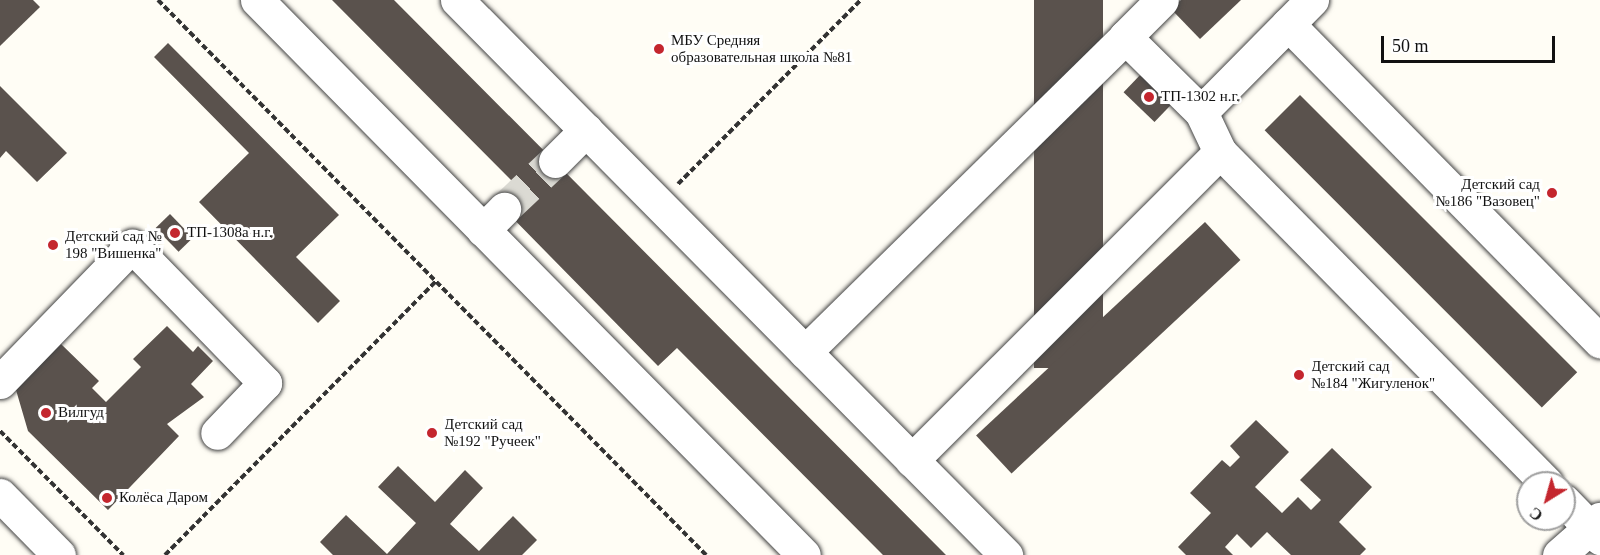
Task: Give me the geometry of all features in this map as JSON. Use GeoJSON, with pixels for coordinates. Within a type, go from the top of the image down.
{"type":"FeatureCollection","features":[{"type":"Feature","properties":{"kind":"street"},"geometry":{"type":"LineString","coordinates":[[257,0],[494,219],[804,555]]}},
{"type":"Feature","properties":{"kind":"street"},"geometry":{"type":"LineString","coordinates":[[457,0],[1006,555]]}},
{"type":"Feature","properties":{"kind":"street"},"geometry":{"type":"LineString","coordinates":[[805,352],[1162,0]]}},
{"type":"Feature","properties":{"kind":"street"},"geometry":{"type":"LineString","coordinates":[[1201,112],[1312,0]]}},
{"type":"Feature","properties":{"kind":"street"},"geometry":{"type":"LineString","coordinates":[[1288,24],[1600,342]]}},
{"type":"Feature","properties":{"kind":"street"},"geometry":{"type":"LineString","coordinates":[[1125,37],[1201,112],[1220,152],[1534,471]]}},
{"type":"Feature","properties":{"kind":"street"},"geometry":{"type":"LineString","coordinates":[[555,161],[586,130]]}},
{"type":"Feature","properties":{"kind":"street"},"geometry":{"type":"LineString","coordinates":[[912,460],[1220,152]]}},
{"type":"Feature","properties":{"kind":"street"},"geometry":{"type":"LineString","coordinates":[[0,382],[132,246],[265,383],[217,433]]}},
{"type":"Feature","properties":{"kind":"street"},"geometry":{"type":"LineString","coordinates":[[0,495],[59,555]]}},
{"type":"Feature","properties":{"kind":"street"},"geometry":{"type":"LineString","coordinates":[[1559,555],[1596,527],[1576,511]]}},
{"type":"Feature","properties":{"kind":"path"},"geometry":{"type":"LineString","coordinates":[[158,0],[706,555]]}},
{"type":"Feature","properties":{"kind":"path"},"geometry":{"type":"LineString","coordinates":[[659,204],[861,0]]}},
{"type":"Feature","properties":{"kind":"path"},"geometry":{"type":"LineString","coordinates":[[165,555],[436,281]]}},
{"type":"Feature","properties":{"kind":"path"},"geometry":{"type":"LineString","coordinates":[[0,431],[123,555]]}},
{"type":"Feature","properties":{"kind":"building"},"geometry":{"type":"Polygon","coordinates":[[[0,0],[33,0],[40,7],[0,46],[0,0]]]}},
{"type":"Feature","properties":{"kind":"building"},"geometry":{"type":"Polygon","coordinates":[[[332,0],[394,0],[946,555],[883,555],[677,348],[658,366],[494,199],[512,181],[332,0]]]}},
{"type":"Feature","properties":{"kind":"building"},"geometry":{"type":"Polygon","coordinates":[[[1034,0],[1103,0],[1103,368],[1034,368],[1034,0]]]}},
{"type":"Feature","properties":{"kind":"building"},"geometry":{"type":"Polygon","coordinates":[[[1181,0],[1241,0],[1200,39],[1171,9],[1181,0]]]}},
{"type":"Feature","properties":{"kind":"building"},"geometry":{"type":"Polygon","coordinates":[[[168,43],[339,215],[296,257],[340,301],[318,323],[199,202],[249,153],[154,57],[168,43]]]}},
{"type":"Feature","properties":{"kind":"building","name":"ТП-1302 н.г."},"geometry":{"type":"Polygon","coordinates":[[[1143,72],[1174,102],[1154,122],[1124,92],[1143,72]]]}},
{"type":"Feature","properties":{"kind":"building"},"geometry":{"type":"Polygon","coordinates":[[[0,86],[67,153],[37,182],[6,151],[0,158],[0,86]]]}},
{"type":"Feature","properties":{"kind":"building"},"geometry":{"type":"Polygon","coordinates":[[[1300,95],[1577,372],[1542,408],[1265,130],[1300,95]]]}},
{"type":"Feature","properties":{"kind":"building","name":"ТП-1308а н.г."},"geometry":{"type":"Polygon","coordinates":[[[170,214],[193,238],[179,252],[156,228],[170,214]]]}},
{"type":"Feature","properties":{"kind":"building"},"geometry":{"type":"Polygon","coordinates":[[[1205,222],[1240,260],[1012,473],[976,435],[1205,222]]]}},
{"type":"Feature","properties":{"kind":"building"},"geometry":{"type":"Polygon","coordinates":[[[167,326],[193,352],[198,346],[213,361],[191,384],[204,397],[167,424],[179,436],[108,510],[28,431],[16,390],[61,344],[99,381],[92,388],[106,402],[141,367],[133,359],[167,326]]]}},
{"type":"Feature","properties":{"kind":"building"},"geometry":{"type":"Polygon","coordinates":[[[1256,420],[1289,452],[1255,487],[1282,513],[1298,497],[1311,510],[1321,500],[1300,480],[1332,448],[1372,487],[1339,522],[1366,549],[1360,555],[1291,555],[1267,532],[1251,548],[1237,534],[1225,547],[1233,555],[1186,555],[1178,547],[1211,513],[1190,493],[1222,460],[1230,467],[1240,457],[1230,446],[1256,420]]]}},
{"type":"Feature","properties":{"kind":"building"},"geometry":{"type":"Polygon","coordinates":[[[398,466],[435,502],[465,470],[483,488],[450,524],[479,551],[513,516],[537,540],[522,555],[333,555],[320,542],[346,515],[387,554],[416,523],[378,487],[398,466]]]}},
{"type":"Feature","properties":{"kind":"tunnel"},"geometry":{"type":"LineString","coordinates":[[504,209],[555,161]]}},
{"type":"Feature","properties":{"kind":"place","name":"МБУ Средняя образовательная школа №81"},"geometry":{"type":"Point","coordinates":[659,49]}},
{"type":"Feature","properties":{"kind":"place","name":"ТП-1302 н.г."},"geometry":{"type":"Point","coordinates":[1149,97]}},
{"type":"Feature","properties":{"kind":"place","name":"Детский сад №186 \"Вазовец\""},"geometry":{"type":"Point","coordinates":[1552,193]}},
{"type":"Feature","properties":{"kind":"place","name":"ТП-1308а н.г."},"geometry":{"type":"Point","coordinates":[175,233]}},
{"type":"Feature","properties":{"kind":"place","name":"Детский сад № 198 \"Вишенка\""},"geometry":{"type":"Point","coordinates":[53,245]}},
{"type":"Feature","properties":{"kind":"place","name":"Детский сад №184 \"Жигуленок\""},"geometry":{"type":"Point","coordinates":[1299,375]}},
{"type":"Feature","properties":{"kind":"place","name":"Вилгуд"},"geometry":{"type":"Point","coordinates":[46,413]}},
{"type":"Feature","properties":{"kind":"place","name":"Детский сад №192 \"Ручеек\""},"geometry":{"type":"Point","coordinates":[432,433]}},
{"type":"Feature","properties":{"kind":"place","name":"Колёса Даром"},"geometry":{"type":"Point","coordinates":[107,498]}}]}
